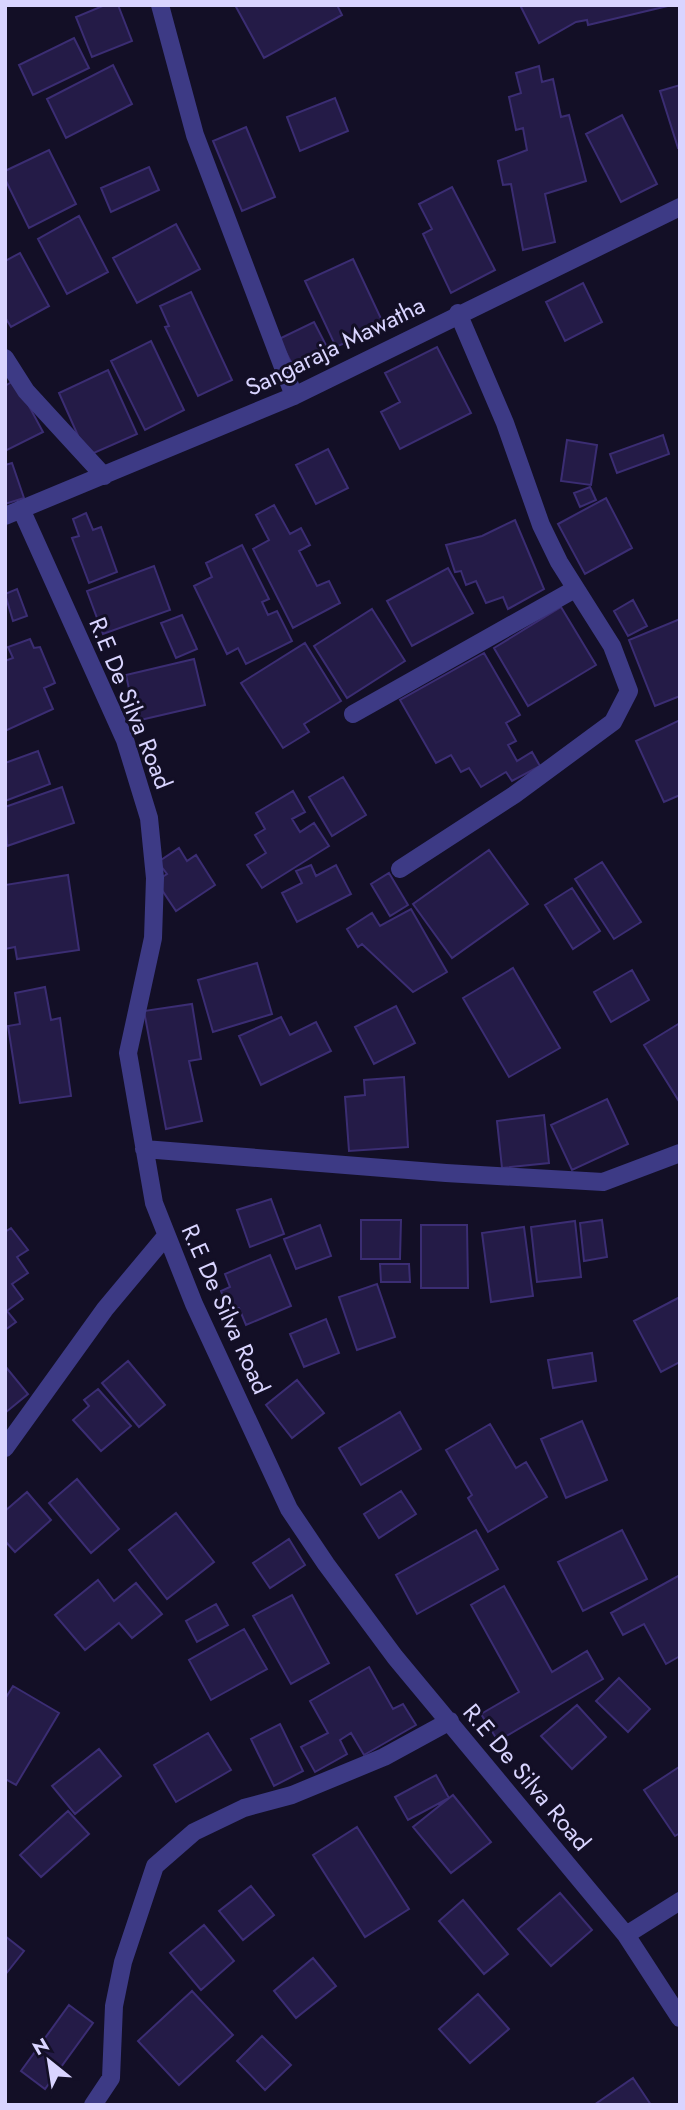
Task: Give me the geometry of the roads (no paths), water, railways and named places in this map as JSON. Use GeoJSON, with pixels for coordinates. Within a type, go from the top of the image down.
{"type":"FeatureCollection","features":[{"type":"Feature","properties":{"kind":"street"},"geometry":{"type":"LineString","coordinates":[[160,5],[195,135],[294,396]]}},
{"type":"Feature","properties":{"kind":"street","name":"Sangaraja Mawatha"},"geometry":{"type":"LineString","coordinates":[[13,513],[294,396],[458,313],[680,208]]}},
{"type":"Feature","properties":{"kind":"street"},"geometry":{"type":"LineString","coordinates":[[400,869],[514,795],[612,722],[629,691],[612,646],[575,589],[541,525],[505,423],[458,313]]}},
{"type":"Feature","properties":{"kind":"street"},"geometry":{"type":"LineString","coordinates":[[5,358],[26,391],[104,476]]}},
{"type":"Feature","properties":{"kind":"street","name":"R.E De Silva Road"},"geometry":{"type":"LineString","coordinates":[[13,513],[125,740],[149,818],[155,878],[153,938],[128,1053],[154,1203],[194,1304],[289,1508],[387,1646],[626,1935],[680,2018]]}},
{"type":"Feature","properties":{"kind":"street"},"geometry":{"type":"LineString","coordinates":[[353,714],[575,589]]}},
{"type":"Feature","properties":{"kind":"street"},"geometry":{"type":"LineString","coordinates":[[144,1149],[446,1173],[603,1182],[680,1153]]}},
{"type":"Feature","properties":{"kind":"street"},"geometry":{"type":"LineString","coordinates":[[5,1448],[105,1309],[166,1236]]}},
{"type":"Feature","properties":{"kind":"street"},"geometry":{"type":"LineString","coordinates":[[93,2105],[111,2078],[114,2006],[123,1962],[155,1866],[194,1832],[206,1826],[244,1808],[292,1795],[384,1757],[450,1721]]}},
{"type":"Feature","properties":{"kind":"street"},"geometry":{"type":"LineString","coordinates":[[626,1935],[680,1902]]}}]}
